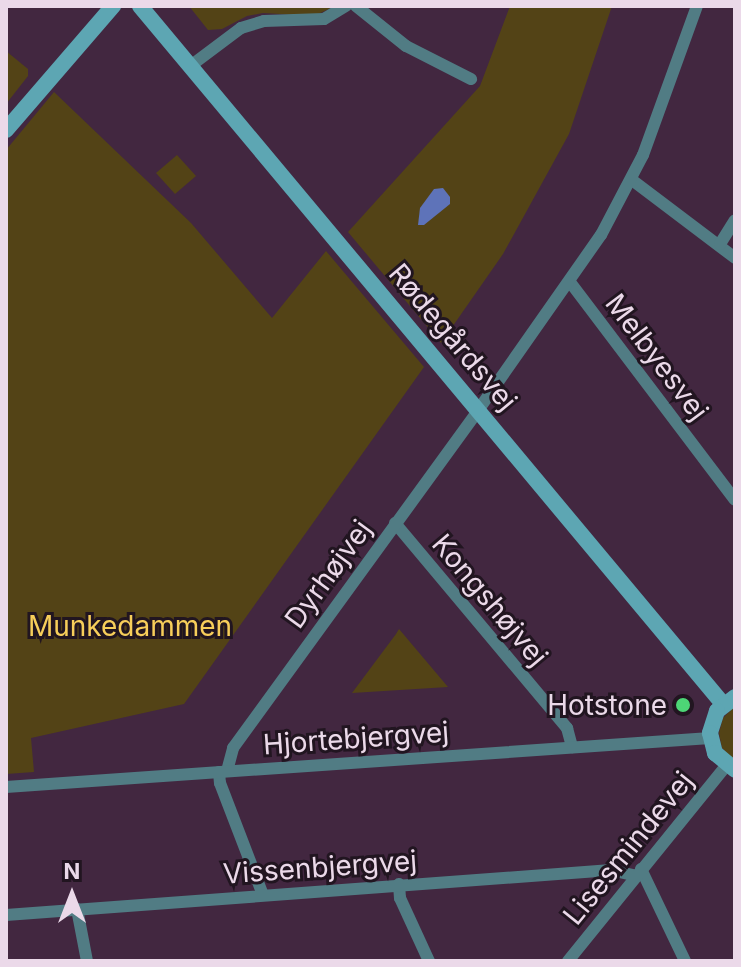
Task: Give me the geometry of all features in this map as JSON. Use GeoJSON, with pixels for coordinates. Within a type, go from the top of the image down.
{"type":"FeatureCollection","features":[{"type":"Feature","properties":{"kind":"street"},"geometry":{"type":"LineString","coordinates":[[6,130],[113,6]]}},
{"type":"Feature","properties":{"kind":"street","name":"Rødegårdsvej"},"geometry":{"type":"LineString","coordinates":[[140,6],[729,700]]}},
{"type":"Feature","properties":{"kind":"street"},"geometry":{"type":"LineString","coordinates":[[189,67],[241,28],[264,21],[324,19],[346,6]]}},
{"type":"Feature","properties":{"kind":"street"},"geometry":{"type":"LineString","coordinates":[[356,6],[406,46],[471,79]]}},
{"type":"Feature","properties":{"kind":"street","name":"Dyrhøjvej"},"geometry":{"type":"LineString","coordinates":[[223,772],[233,748],[570,282],[632,180],[674,77],[697,6]]}},
{"type":"Feature","properties":{"kind":"street"},"geometry":{"type":"LineString","coordinates":[[632,180],[735,258]]}},
{"type":"Feature","properties":{"kind":"street"},"geometry":{"type":"LineString","coordinates":[[720,244],[735,220]]}},
{"type":"Feature","properties":{"kind":"street","name":"Melbyesvej"},"geometry":{"type":"LineString","coordinates":[[570,282],[735,500]]}},
{"type":"Feature","properties":{"kind":"street","name":"Kongshøjvej"},"geometry":{"type":"LineString","coordinates":[[395,523],[567,728],[572,747]]}},
{"type":"Feature","properties":{"kind":"street"},"geometry":{"type":"LineString","coordinates":[[729,700],[712,719],[710,738],[715,753],[731,767]]}},
{"type":"Feature","properties":{"kind":"street","name":"Hjortebjergvej"},"geometry":{"type":"LineString","coordinates":[[6,787],[710,738]]}},
{"type":"Feature","properties":{"kind":"street","name":"Lisesmindevej"},"geometry":{"type":"LineString","coordinates":[[568,961],[731,767]]}},
{"type":"Feature","properties":{"kind":"street"},"geometry":{"type":"LineString","coordinates":[[223,772],[220,783],[263,895]]}},
{"type":"Feature","properties":{"kind":"street","name":"Vissenbjergvej"},"geometry":{"type":"LineString","coordinates":[[6,915],[399,884],[611,870],[639,873]]}},
{"type":"Feature","properties":{"kind":"street"},"geometry":{"type":"LineString","coordinates":[[639,873],[685,961]]}},
{"type":"Feature","properties":{"kind":"street"},"geometry":{"type":"LineString","coordinates":[[399,884],[400,898],[429,961]]}},
{"type":"Feature","properties":{"kind":"street"},"geometry":{"type":"LineString","coordinates":[[77,909],[87,961]]}},
{"type":"Feature","properties":{"kind":"green space"},"geometry":{"type":"Polygon","coordinates":[[[189,6],[335,6],[314,16],[263,13],[247,16],[222,29],[208,30],[189,6]]]}},
{"type":"Feature","properties":{"kind":"green space"},"geometry":{"type":"Polygon","coordinates":[[[510,6],[612,6],[569,134],[503,254],[441,343],[348,232],[480,86],[510,6]]]}},
{"type":"Feature","properties":{"kind":"green space"},"geometry":{"type":"Polygon","coordinates":[[[6,51],[28,69],[28,76],[6,104],[6,51]]]}},
{"type":"Feature","properties":{"kind":"green space","name":"Munkedammen"},"geometry":{"type":"Polygon","coordinates":[[[54,92],[191,223],[272,318],[326,251],[424,367],[184,704],[31,738],[34,772],[6,774],[6,150],[54,92]]]}},
{"type":"Feature","properties":{"kind":"green space"},"geometry":{"type":"Polygon","coordinates":[[[177,155],[196,176],[175,194],[156,173],[177,155]]]}},
{"type":"Feature","properties":{"kind":"green space"},"geometry":{"type":"Polygon","coordinates":[[[399,629],[448,687],[352,693],[396,634],[399,629]]]}},
{"type":"Feature","properties":{"kind":"green space"},"geometry":{"type":"Polygon","coordinates":[[[735,706],[735,761],[722,748],[719,733],[723,718],[735,706]]]}},
{"type":"Feature","properties":{"kind":"water"},"geometry":{"type":"Polygon","coordinates":[[[443,188],[450,197],[450,204],[424,225],[418,225],[420,208],[434,189],[443,188]]]}},
{"type":"Feature","properties":{"kind":"place","name":"Hotstone"},"geometry":{"type":"Point","coordinates":[683,705]}}]}
